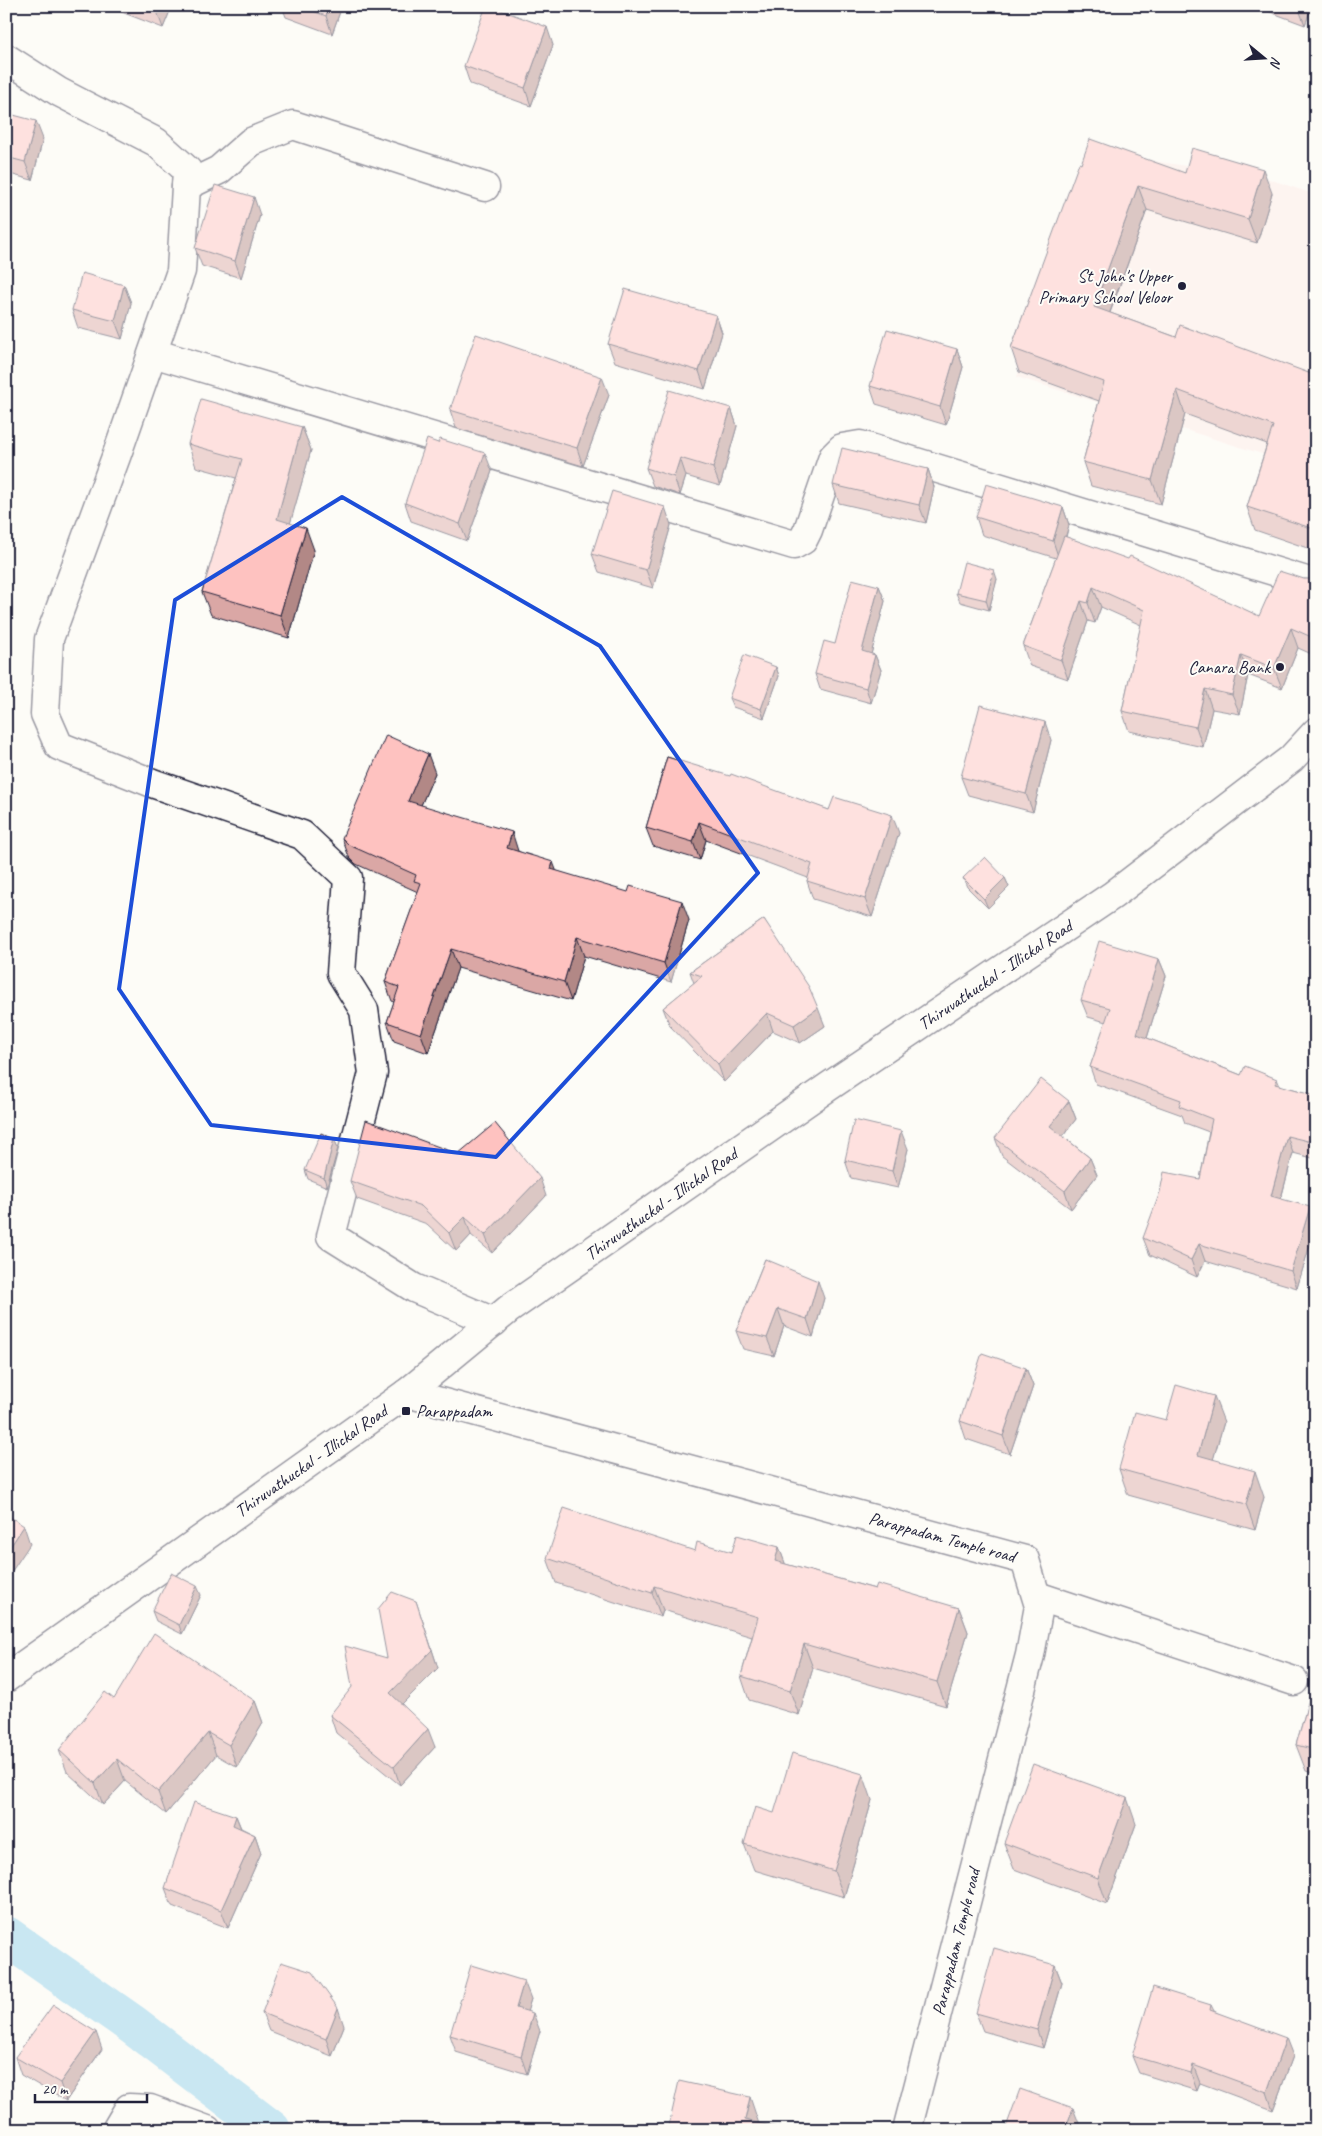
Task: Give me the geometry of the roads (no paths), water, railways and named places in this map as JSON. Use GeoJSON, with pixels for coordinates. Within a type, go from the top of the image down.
{"type":"FeatureCollection","features":[{"type":"Feature","properties":{"kind":"street"},"geometry":{"type":"LineString","coordinates":[[6,58],[59,92],[156,142],[187,170],[181,271],[49,639],[45,714],[59,746],[155,784],[302,835],[348,878],[341,973],[364,1010],[373,1073],[331,1236],[414,1288],[494,1322]]}},
{"type":"Feature","properties":{"kind":"street"},"geometry":{"type":"LineString","coordinates":[[186,186],[219,170],[251,142],[292,124],[486,187]]}},
{"type":"Feature","properties":{"kind":"street"},"geometry":{"type":"LineString","coordinates":[[153,353],[794,545],[803,540],[808,530],[833,457],[842,448],[860,445],[1316,584]]}},
{"type":"Feature","properties":{"kind":"street","name":"Thiruvathuckal - Illickal Road"},"geometry":{"type":"LineString","coordinates":[[6,1678],[407,1393],[509,1309],[820,1093],[1113,895],[1291,759],[1316,732]]}},
{"type":"Feature","properties":{"kind":"street","name":"Parappadam Temple road"},"geometry":{"type":"LineString","coordinates":[[407,1393],[1025,1560],[1037,1596],[1038,1606],[1030,1655],[907,2130]]}},
{"type":"Feature","properties":{"kind":"street"},"geometry":{"type":"LineString","coordinates":[[1037,1596],[1294,1680]]}},
{"type":"Feature","properties":{"kind":"street"},"geometry":{"type":"LineString","coordinates":[[116,2130],[129,2108],[150,2108],[207,2130]]}},
{"type":"Feature","properties":{"kind":"waterway"},"geometry":{"type":"LineString","coordinates":[[6,1936],[133,2025],[271,2130]]}},
{"type":"Feature","properties":{"kind":"place","name":"St John's Upper Primary School Veloor"},"geometry":{"type":"Point","coordinates":[1182,286]}},
{"type":"Feature","properties":{"kind":"place","name":"Canara Bank"},"geometry":{"type":"Point","coordinates":[1280,667]}},
{"type":"Feature","properties":{"kind":"place","name":"Parappadam"},"geometry":{"type":"Point","coordinates":[406,1411]}}]}
